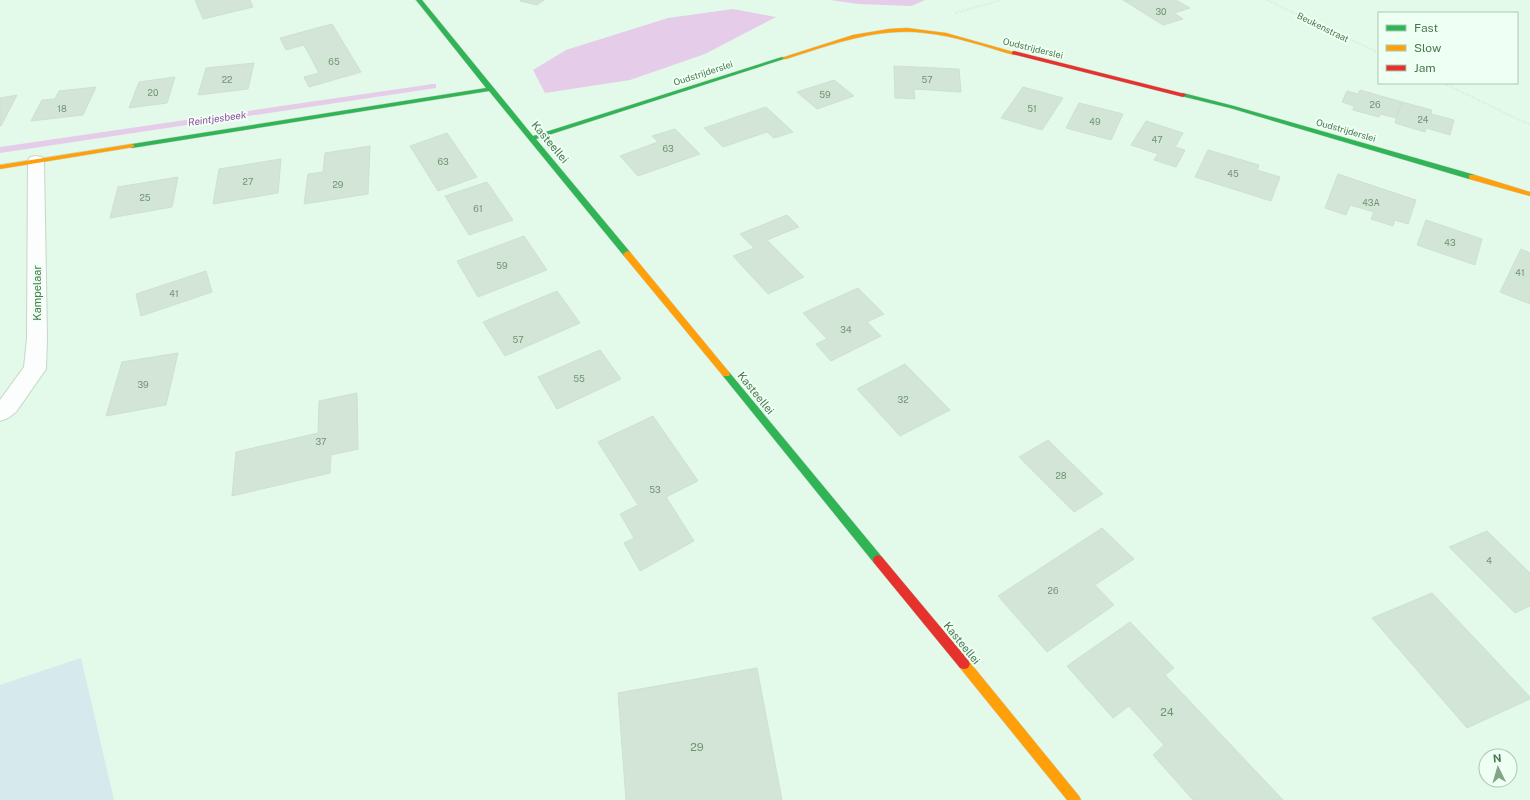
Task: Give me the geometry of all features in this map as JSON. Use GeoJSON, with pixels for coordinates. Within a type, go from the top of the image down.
{"type":"FeatureCollection","features":[{"type":"Feature","properties":{"kind":"street","name":"Kasteellei"},"geometry":{"type":"LineString","coordinates":[[419,0],[489,89],[532,138],[1075,800]]}},
{"type":"Feature","properties":{"kind":"street","name":"Oudstrijderslei"},"geometry":{"type":"LineString","coordinates":[[532,138],[854,36],[876,30],[905,29],[926,31],[1232,107],[1530,194]]}},
{"type":"Feature","properties":{"kind":"street"},"geometry":{"type":"LineString","coordinates":[[0,167],[489,89]]}},
{"type":"Feature","properties":{"kind":"street","name":"Kampelaar"},"geometry":{"type":"LineString","coordinates":[[0,412],[8,406],[35,369],[37,338],[36,162]]}},
{"type":"Feature","properties":{"kind":"path"},"geometry":{"type":"LineString","coordinates":[[926,31],[937,19],[1001,0]]}},
{"type":"Feature","properties":{"kind":"path","name":"Beukenstraat"},"geometry":{"type":"LineString","coordinates":[[1267,0],[1378,53]]}},
{"type":"Feature","properties":{"kind":"path"},"geometry":{"type":"LineString","coordinates":[[1445,84],[1530,125]]}},
{"type":"Feature","properties":{"kind":"shaded area"},"geometry":{"type":"Polygon","coordinates":[[[0,0],[1530,0],[1530,800],[0,800],[0,0]]]}},
{"type":"Feature","properties":{"kind":"shaded area"},"geometry":{"type":"Polygon","coordinates":[[[830,0],[925,0],[911,6],[858,4],[830,0]]]}},
{"type":"Feature","properties":{"kind":"shaded area"},"geometry":{"type":"Polygon","coordinates":[[[733,9],[776,17],[705,54],[630,80],[545,93],[533,70],[566,50],[668,18],[733,9]]]}},
{"type":"Feature","properties":{"kind":"shaded area"},"geometry":{"type":"Polygon","coordinates":[[[81,658],[114,800],[0,800],[0,685],[81,658]]]}},
{"type":"Feature","properties":{"kind":"building"},"geometry":{"type":"Polygon","coordinates":[[[195,0],[250,0],[253,7],[203,19],[195,0]]]}},
{"type":"Feature","properties":{"kind":"building"},"geometry":{"type":"Polygon","coordinates":[[[544,0],[537,5],[520,1],[544,0]]]}},
{"type":"Feature","properties":{"kind":"building"},"geometry":{"type":"Polygon","coordinates":[[[1123,0],[1176,0],[1190,8],[1174,13],[1183,19],[1163,25],[1123,0]]]}},
{"type":"Feature","properties":{"kind":"building"},"geometry":{"type":"Polygon","coordinates":[[[332,24],[361,72],[309,87],[304,77],[319,73],[304,45],[286,50],[280,38],[332,24]]]}},
{"type":"Feature","properties":{"kind":"building"},"geometry":{"type":"Polygon","coordinates":[[[254,63],[248,89],[198,95],[206,68],[254,63]]]}},
{"type":"Feature","properties":{"kind":"building"},"geometry":{"type":"Polygon","coordinates":[[[894,66],[959,69],[961,92],[914,89],[915,99],[895,98],[894,66]]]}},
{"type":"Feature","properties":{"kind":"building"},"geometry":{"type":"Polygon","coordinates":[[[175,77],[167,103],[129,108],[139,82],[175,77]]]}},
{"type":"Feature","properties":{"kind":"building"},"geometry":{"type":"Polygon","coordinates":[[[834,80],[854,96],[817,109],[797,92],[834,80]]]}},
{"type":"Feature","properties":{"kind":"building"},"geometry":{"type":"Polygon","coordinates":[[[96,87],[83,115],[31,121],[42,100],[55,99],[59,91],[96,87]]]}},
{"type":"Feature","properties":{"kind":"building"},"geometry":{"type":"Polygon","coordinates":[[[1023,87],[1063,98],[1042,130],[1001,118],[1023,87]]]}},
{"type":"Feature","properties":{"kind":"building"},"geometry":{"type":"Polygon","coordinates":[[[1360,90],[1402,102],[1396,118],[1380,114],[1379,117],[1353,110],[1354,106],[1342,102],[1347,91],[1358,94],[1360,90]]]}},
{"type":"Feature","properties":{"kind":"building"},"geometry":{"type":"Polygon","coordinates":[[[17,95],[1,126],[0,126],[0,98],[17,95]]]}},
{"type":"Feature","properties":{"kind":"building"},"geometry":{"type":"Polygon","coordinates":[[[1402,102],[1432,110],[1431,114],[1454,120],[1450,135],[1426,128],[1425,132],[1395,123],[1402,102]]]}},
{"type":"Feature","properties":{"kind":"building"},"geometry":{"type":"Polygon","coordinates":[[[1079,103],[1123,114],[1111,140],[1066,128],[1079,103]]]}},
{"type":"Feature","properties":{"kind":"building"},"geometry":{"type":"Polygon","coordinates":[[[766,107],[793,132],[774,138],[767,132],[723,147],[704,128],[766,107]]]}},
{"type":"Feature","properties":{"kind":"building"},"geometry":{"type":"Polygon","coordinates":[[[1146,121],[1183,133],[1175,147],[1185,150],[1176,167],[1154,160],[1158,154],[1131,145],[1146,121]]]}},
{"type":"Feature","properties":{"kind":"building"},"geometry":{"type":"Polygon","coordinates":[[[675,129],[700,154],[638,176],[620,156],[658,142],[652,136],[675,129]]]}},
{"type":"Feature","properties":{"kind":"building"},"geometry":{"type":"Polygon","coordinates":[[[447,133],[477,177],[438,191],[410,146],[447,133]]]}},
{"type":"Feature","properties":{"kind":"building"},"geometry":{"type":"Polygon","coordinates":[[[370,146],[368,194],[304,204],[308,174],[323,172],[325,153],[370,146]]]}},
{"type":"Feature","properties":{"kind":"building"},"geometry":{"type":"Polygon","coordinates":[[[1208,150],[1259,165],[1257,170],[1280,177],[1271,201],[1195,177],[1208,150]]]}},
{"type":"Feature","properties":{"kind":"building"},"geometry":{"type":"Polygon","coordinates":[[[281,159],[278,193],[213,204],[219,169],[281,159]]]}},
{"type":"Feature","properties":{"kind":"building"},"geometry":{"type":"Polygon","coordinates":[[[1338,174],[1416,200],[1408,224],[1395,220],[1393,226],[1371,219],[1374,212],[1350,205],[1346,215],[1325,208],[1338,174]]]}},
{"type":"Feature","properties":{"kind":"building"},"geometry":{"type":"Polygon","coordinates":[[[178,177],[172,207],[110,218],[118,187],[178,177]]]}},
{"type":"Feature","properties":{"kind":"building"},"geometry":{"type":"Polygon","coordinates":[[[487,182],[513,220],[469,235],[445,196],[487,182]]]}},
{"type":"Feature","properties":{"kind":"building"},"geometry":{"type":"Polygon","coordinates":[[[787,215],[799,227],[767,240],[804,277],[768,294],[733,256],[754,248],[740,234],[787,215]]]}},
{"type":"Feature","properties":{"kind":"building"},"geometry":{"type":"Polygon","coordinates":[[[1426,220],[1482,239],[1475,265],[1417,245],[1426,220]]]}},
{"type":"Feature","properties":{"kind":"building"},"geometry":{"type":"Polygon","coordinates":[[[524,236],[547,270],[478,297],[457,261],[524,236]]]}},
{"type":"Feature","properties":{"kind":"building"},"geometry":{"type":"Polygon","coordinates":[[[1521,249],[1530,253],[1530,304],[1500,292],[1521,249]]]}},
{"type":"Feature","properties":{"kind":"building"},"geometry":{"type":"Polygon","coordinates":[[[206,271],[212,292],[141,316],[136,294],[206,271]]]}},
{"type":"Feature","properties":{"kind":"building"},"geometry":{"type":"Polygon","coordinates":[[[858,288],[884,314],[867,322],[881,336],[831,361],[816,344],[827,339],[803,313],[858,288]]]}},
{"type":"Feature","properties":{"kind":"building"},"geometry":{"type":"Polygon","coordinates":[[[557,291],[580,323],[505,356],[483,322],[557,291]]]}},
{"type":"Feature","properties":{"kind":"building"},"geometry":{"type":"Polygon","coordinates":[[[600,350],[621,379],[557,409],[538,377],[600,350]]]}},
{"type":"Feature","properties":{"kind":"building"},"geometry":{"type":"Polygon","coordinates":[[[178,353],[166,405],[106,416],[122,362],[178,353]]]}},
{"type":"Feature","properties":{"kind":"building"},"geometry":{"type":"Polygon","coordinates":[[[905,364],[950,410],[900,436],[857,389],[905,364]]]}},
{"type":"Feature","properties":{"kind":"building"},"geometry":{"type":"Polygon","coordinates":[[[357,393],[358,449],[331,455],[330,473],[232,496],[236,452],[318,433],[319,401],[357,393]]]}},
{"type":"Feature","properties":{"kind":"building"},"geometry":{"type":"Polygon","coordinates":[[[653,416],[698,481],[666,497],[694,541],[640,571],[624,543],[634,538],[620,514],[638,505],[598,442],[653,416]]]}},
{"type":"Feature","properties":{"kind":"building"},"geometry":{"type":"Polygon","coordinates":[[[1048,440],[1103,494],[1074,512],[1019,457],[1048,440]]]}},
{"type":"Feature","properties":{"kind":"building"},"geometry":{"type":"Polygon","coordinates":[[[1102,528],[1134,559],[1095,585],[1114,605],[1047,652],[998,596],[1102,528]]]}},
{"type":"Feature","properties":{"kind":"building"},"geometry":{"type":"Polygon","coordinates":[[[1487,531],[1530,573],[1530,606],[1515,613],[1449,547],[1487,531]]]}},
{"type":"Feature","properties":{"kind":"building"},"geometry":{"type":"Polygon","coordinates":[[[1432,593],[1530,697],[1530,699],[1467,728],[1372,618],[1432,593]]]}},
{"type":"Feature","properties":{"kind":"building"},"geometry":{"type":"Polygon","coordinates":[[[1130,622],[1174,668],[1165,675],[1283,800],[1193,800],[1153,755],[1164,745],[1129,706],[1113,718],[1067,666],[1130,622]]]}},
{"type":"Feature","properties":{"kind":"building"},"geometry":{"type":"Polygon","coordinates":[[[757,668],[782,800],[626,800],[618,693],[757,668]]]}},
{"type":"Feature","properties":{"kind":"waterway","name":"Reintjesbeek"},"geometry":{"type":"LineString","coordinates":[[0,150],[433,86]]}},
{"type":"Feature","properties":{"kind":"traffic: fast"},"geometry":{"type":"LineString","coordinates":[[419,0],[627,254]]}},
{"type":"Feature","properties":{"kind":"traffic: fast"},"geometry":{"type":"LineString","coordinates":[[532,138],[784,58]]}},
{"type":"Feature","properties":{"kind":"traffic: fast"},"geometry":{"type":"LineString","coordinates":[[132,146],[489,89]]}},
{"type":"Feature","properties":{"kind":"traffic: fast"},"geometry":{"type":"LineString","coordinates":[[1183,95],[1232,107],[1472,177]]}},
{"type":"Feature","properties":{"kind":"traffic: fast"},"geometry":{"type":"LineString","coordinates":[[726,374],[878,560]]}},
{"type":"Feature","properties":{"kind":"traffic: slow"},"geometry":{"type":"LineString","coordinates":[[784,58],[853,37],[871,33],[907,30],[925,31],[970,40],[1014,53]]}},
{"type":"Feature","properties":{"kind":"traffic: slow"},"geometry":{"type":"LineString","coordinates":[[0,167],[132,146]]}},
{"type":"Feature","properties":{"kind":"traffic: slow"},"geometry":{"type":"LineString","coordinates":[[1472,177],[1530,194]]}},
{"type":"Feature","properties":{"kind":"traffic: slow"},"geometry":{"type":"LineString","coordinates":[[627,254],[726,374]]}},
{"type":"Feature","properties":{"kind":"traffic: slow"},"geometry":{"type":"LineString","coordinates":[[964,664],[1075,800]]}},
{"type":"Feature","properties":{"kind":"traffic: jam"},"geometry":{"type":"LineString","coordinates":[[1014,53],[1183,95]]}},
{"type":"Feature","properties":{"kind":"traffic: jam"},"geometry":{"type":"LineString","coordinates":[[878,560],[964,664]]}}]}
